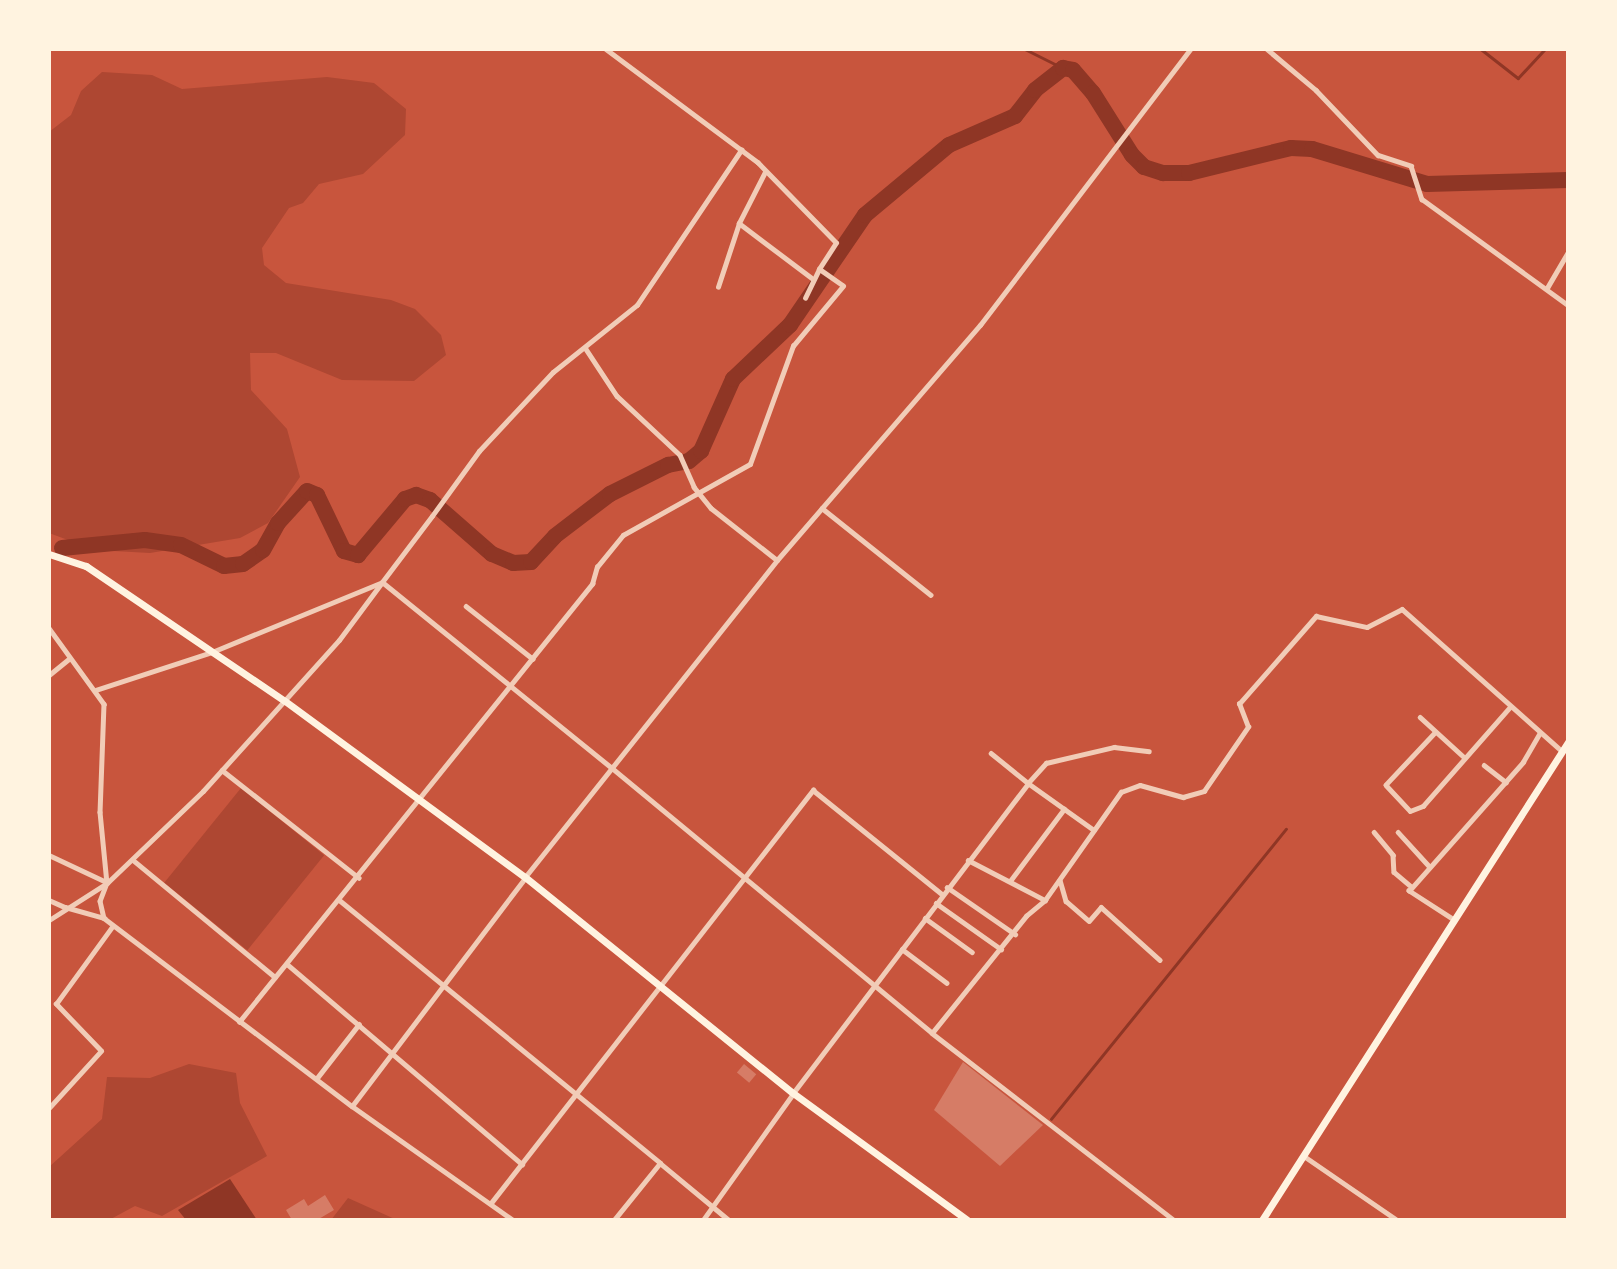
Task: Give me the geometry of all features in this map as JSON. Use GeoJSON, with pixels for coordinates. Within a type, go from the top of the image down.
{"type":"FeatureCollection","features":[{"type":"Feature","properties":{"kind":"main road"},"geometry":{"type":"LineString","coordinates":[[49,554],[86,566],[285,701],[526,877],[793,1093],[967,1220]]}},
{"type":"Feature","properties":{"kind":"main road"},"geometry":{"type":"LineString","coordinates":[[1262,1220],[1568,742]]}},
{"type":"Feature","properties":{"kind":"street"},"geometry":{"type":"LineString","coordinates":[[605,49],[741,150],[836,243],[813,279],[805,298]]}},
{"type":"Feature","properties":{"kind":"street"},"geometry":{"type":"LineString","coordinates":[[352,1106],[391,1051],[526,877],[778,560],[980,326],[1190,49]]}},
{"type":"Feature","properties":{"kind":"street"},"geometry":{"type":"LineString","coordinates":[[1267,49],[1316,90],[1378,155],[1411,166],[1422,199],[1568,305]]}},
{"type":"Feature","properties":{"kind":"street"},"geometry":{"type":"LineString","coordinates":[[49,920],[65,907],[107,883],[133,860],[222,770],[285,701],[382,582],[479,451],[553,372],[637,305],[741,150]]}},
{"type":"Feature","properties":{"kind":"street"},"geometry":{"type":"LineString","coordinates":[[718,287],[739,223],[766,172]]}},
{"type":"Feature","properties":{"kind":"street"},"geometry":{"type":"LineString","coordinates":[[739,223],[813,279]]}},
{"type":"Feature","properties":{"kind":"street"},"geometry":{"type":"LineString","coordinates":[[1548,288],[1568,252]]}},
{"type":"Feature","properties":{"kind":"street"},"geometry":{"type":"LineString","coordinates":[[239,1022],[359,878],[417,798],[533,659],[592,584],[597,567],[623,534],[750,464],[757,454],[793,346],[844,286],[819,269]]}},
{"type":"Feature","properties":{"kind":"street"},"geometry":{"type":"LineString","coordinates":[[586,348],[617,396],[680,455],[699,494],[778,560]]}},
{"type":"Feature","properties":{"kind":"street"},"geometry":{"type":"LineString","coordinates":[[822,508],[931,595]]}},
{"type":"Feature","properties":{"kind":"street"},"geometry":{"type":"LineString","coordinates":[[96,690],[212,652],[382,582]]}},
{"type":"Feature","properties":{"kind":"street"},"geometry":{"type":"LineString","coordinates":[[382,582],[513,684],[932,1033],[1174,1220]]}},
{"type":"Feature","properties":{"kind":"street"},"geometry":{"type":"LineString","coordinates":[[466,606],[533,659]]}},
{"type":"Feature","properties":{"kind":"street"},"geometry":{"type":"LineString","coordinates":[[932,1033],[1045,900],[1121,792],[1133,786],[1151,786],[1184,797],[1204,791],[1248,727],[1239,704],[1316,616],[1367,627],[1402,609],[1509,708],[1562,751]]}},
{"type":"Feature","properties":{"kind":"street"},"geometry":{"type":"LineString","coordinates":[[49,628],[104,704],[100,812],[107,883],[100,901],[104,918],[112,927],[352,1106],[513,1220]]}},
{"type":"Feature","properties":{"kind":"street"},"geometry":{"type":"LineString","coordinates":[[49,675],[69,659]]}},
{"type":"Feature","properties":{"kind":"street"},"geometry":{"type":"LineString","coordinates":[[1435,733],[1386,785],[1410,811],[1423,806],[1509,708]]}},
{"type":"Feature","properties":{"kind":"street"},"geometry":{"type":"LineString","coordinates":[[1420,717],[1464,757]]}},
{"type":"Feature","properties":{"kind":"street"},"geometry":{"type":"LineString","coordinates":[[1454,920],[1409,891],[1506,782],[1539,734]]}},
{"type":"Feature","properties":{"kind":"street"},"geometry":{"type":"LineString","coordinates":[[702,1220],[947,887],[1046,763],[1114,747],[1149,751]]}},
{"type":"Feature","properties":{"kind":"street"},"geometry":{"type":"LineString","coordinates":[[991,753],[1094,830]]}},
{"type":"Feature","properties":{"kind":"street"},"geometry":{"type":"LineString","coordinates":[[1484,765],[1506,782]]}},
{"type":"Feature","properties":{"kind":"street"},"geometry":{"type":"LineString","coordinates":[[222,770],[359,878]]}},
{"type":"Feature","properties":{"kind":"street"},"geometry":{"type":"LineString","coordinates":[[491,1203],[577,1096],[658,983],[813,790],[942,894]]}},
{"type":"Feature","properties":{"kind":"street"},"geometry":{"type":"LineString","coordinates":[[1010,881],[1064,809]]}},
{"type":"Feature","properties":{"kind":"street"},"geometry":{"type":"LineString","coordinates":[[1374,832],[1393,855],[1394,872],[1412,887]]}},
{"type":"Feature","properties":{"kind":"street"},"geometry":{"type":"LineString","coordinates":[[1398,832],[1430,867]]}},
{"type":"Feature","properties":{"kind":"street"},"geometry":{"type":"LineString","coordinates":[[49,855],[107,883]]}},
{"type":"Feature","properties":{"kind":"street"},"geometry":{"type":"LineString","coordinates":[[133,860],[275,977]]}},
{"type":"Feature","properties":{"kind":"street"},"geometry":{"type":"LineString","coordinates":[[968,860],[1045,900]]}},
{"type":"Feature","properties":{"kind":"street"},"geometry":{"type":"LineString","coordinates":[[1060,879],[1066,901],[1089,921],[1101,906],[1160,960]]}},
{"type":"Feature","properties":{"kind":"street"},"geometry":{"type":"LineString","coordinates":[[947,887],[1015,934]]}},
{"type":"Feature","properties":{"kind":"street"},"geometry":{"type":"LineString","coordinates":[[49,900],[104,918]]}},
{"type":"Feature","properties":{"kind":"street"},"geometry":{"type":"LineString","coordinates":[[339,900],[729,1220]]}},
{"type":"Feature","properties":{"kind":"street"},"geometry":{"type":"LineString","coordinates":[[936,903],[1001,949]]}},
{"type":"Feature","properties":{"kind":"street"},"geometry":{"type":"LineString","coordinates":[[925,918],[972,952]]}},
{"type":"Feature","properties":{"kind":"street"},"geometry":{"type":"LineString","coordinates":[[49,1108],[101,1051],[56,1004],[112,927]]}},
{"type":"Feature","properties":{"kind":"street"},"geometry":{"type":"LineString","coordinates":[[902,949],[947,983]]}},
{"type":"Feature","properties":{"kind":"street"},"geometry":{"type":"LineString","coordinates":[[287,964],[522,1164]]}},
{"type":"Feature","properties":{"kind":"street"},"geometry":{"type":"LineString","coordinates":[[317,1078],[359,1024]]}},
{"type":"Feature","properties":{"kind":"street"},"geometry":{"type":"LineString","coordinates":[[1304,1156],[1396,1220]]}},
{"type":"Feature","properties":{"kind":"street"},"geometry":{"type":"LineString","coordinates":[[614,1220],[660,1163]]}},
{"type":"Feature","properties":{"kind":"shaded area"},"geometry":{"type":"Polygon","coordinates":[[[102,72],[152,75],[182,89],[327,77],[374,83],[406,109],[405,135],[363,174],[319,184],[303,203],[289,208],[262,248],[264,265],[286,283],[391,300],[415,309],[441,335],[446,355],[414,381],[342,380],[276,353],[250,353],[251,390],[287,429],[300,477],[268,523],[240,538],[150,553],[95,550],[49,533],[49,132],[71,115],[81,91],[102,72]]]}},
{"type":"Feature","properties":{"kind":"shaded area"},"geometry":{"type":"Polygon","coordinates":[[[241,788],[324,855],[247,950],[164,883],[241,788]]]}},
{"type":"Feature","properties":{"kind":"shaded area"},"geometry":{"type":"Polygon","coordinates":[[[189,1064],[236,1073],[240,1103],[267,1156],[162,1216],[135,1206],[109,1220],[49,1220],[49,1167],[102,1119],[107,1077],[150,1078],[189,1064]]]}},
{"type":"Feature","properties":{"kind":"shaded area"},"geometry":{"type":"Polygon","coordinates":[[[230,1179],[257,1220],[186,1220],[178,1210],[230,1179]]]}},
{"type":"Feature","properties":{"kind":"shaded area"},"geometry":{"type":"Polygon","coordinates":[[[348,1198],[397,1220],[331,1220],[348,1198]]]}},
{"type":"Feature","properties":{"kind":"building"},"geometry":{"type":"Polygon","coordinates":[[[963,1062],[1043,1125],[1000,1166],[934,1110],[963,1062]]]}},
{"type":"Feature","properties":{"kind":"building"},"geometry":{"type":"Polygon","coordinates":[[[744,1064],[756,1074],[749,1083],[737,1072],[744,1064]]]}},
{"type":"Feature","properties":{"kind":"building"},"geometry":{"type":"Polygon","coordinates":[[[325,1195],[334,1210],[317,1220],[292,1220],[286,1210],[304,1199],[308,1206],[325,1195]]]}},
{"type":"Feature","properties":{"kind":"waterway"},"geometry":{"type":"LineString","coordinates":[[1025,49],[1063,68]]}},
{"type":"Feature","properties":{"kind":"waterway"},"geometry":{"type":"LineString","coordinates":[[1481,49],[1518,78],[1545,49]]}},
{"type":"Feature","properties":{"kind":"waterway"},"geometry":{"type":"LineString","coordinates":[[62,548],[145,540],[181,545],[224,566],[243,564],[263,550],[278,523],[307,491],[317,495],[344,551],[358,555],[405,499],[416,495],[430,500],[492,554],[513,563],[531,562],[555,536],[610,494],[668,465],[689,461],[701,451],[733,379],[790,325],[865,215],[949,145],[1015,116],[1035,90],[1063,68],[1073,70],[1093,93],[1132,155],[1144,167],[1163,173],[1189,173],[1291,148],[1312,149],[1427,184],[1568,180]]}},
{"type":"Feature","properties":{"kind":"waterway"},"geometry":{"type":"LineString","coordinates":[[1051,1119],[1286,829]]}}]}
